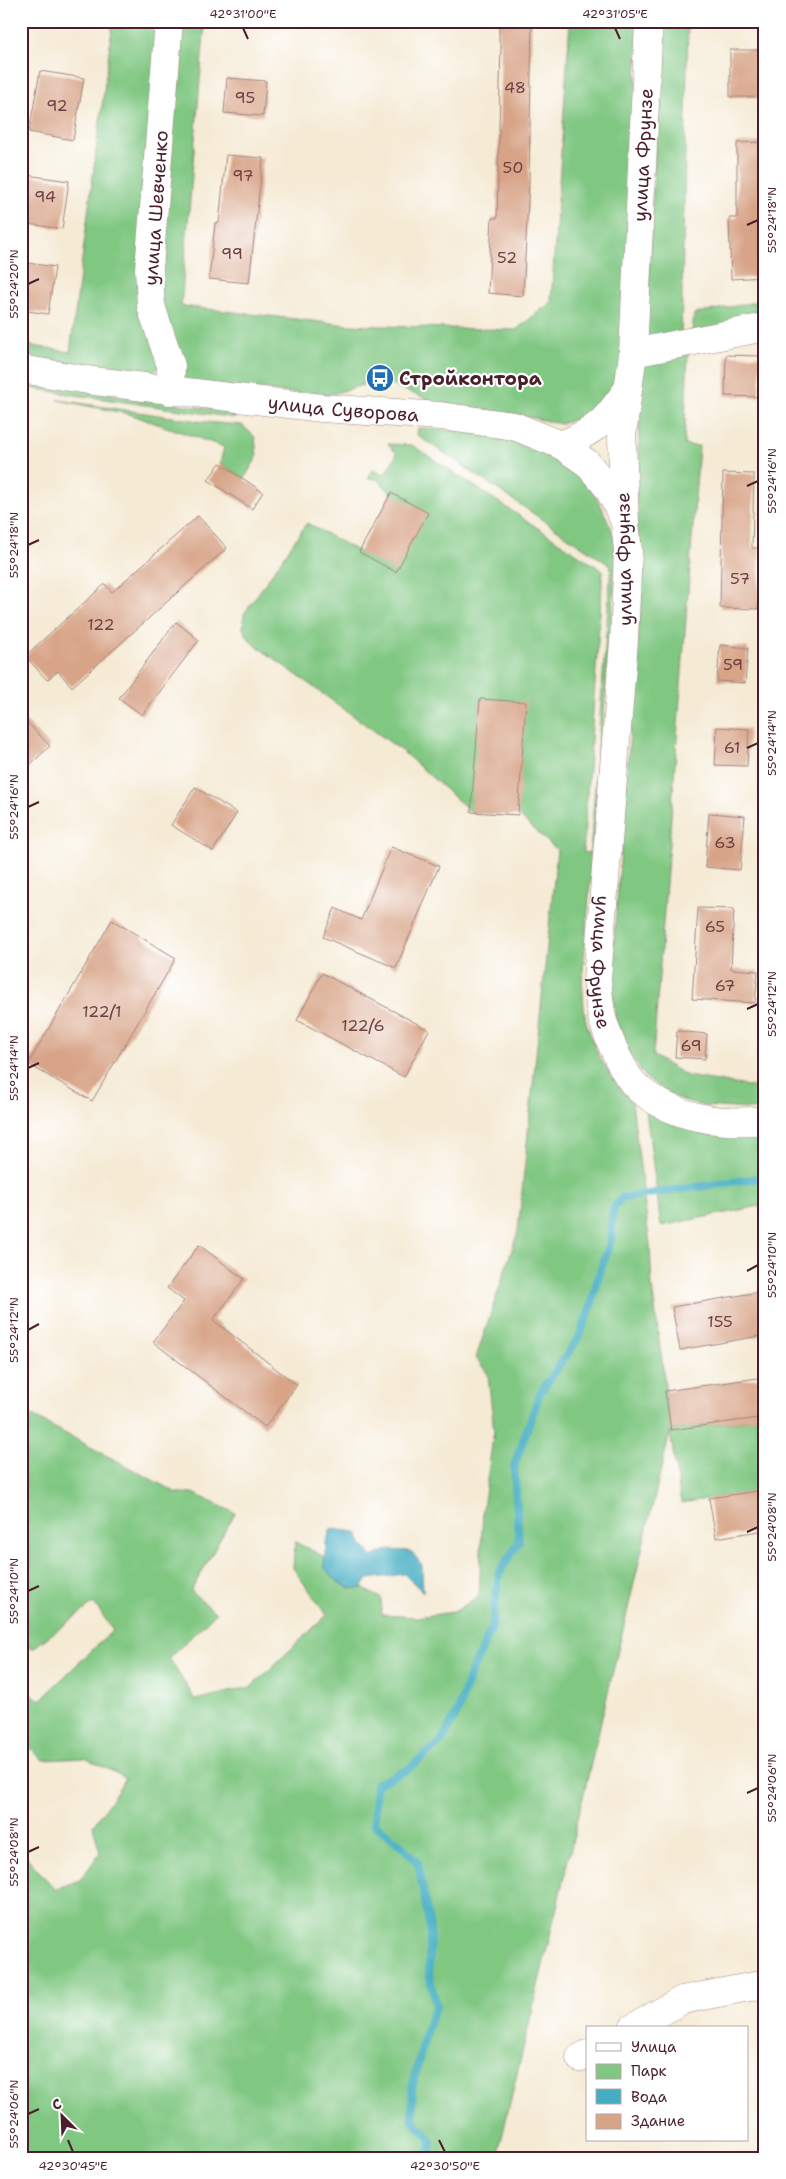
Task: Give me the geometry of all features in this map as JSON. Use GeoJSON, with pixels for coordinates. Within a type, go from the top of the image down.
{"type":"FeatureCollection","features":[{"type":"Feature","properties":{"kind":"main road","name":"улица Шевченко"},"geometry":{"type":"LineString","coordinates":[[169,21],[149,269],[151,306],[171,366],[170,391]]}},
{"type":"Feature","properties":{"kind":"main road","name":"улица Фрунзе"},"geometry":{"type":"LineString","coordinates":[[649,21],[633,354],[622,436],[628,551],[627,607],[597,980],[602,1020],[618,1058],[638,1088],[668,1108],[702,1118],[765,1120]]}},
{"type":"Feature","properties":{"kind":"main road"},"geometry":{"type":"LineString","coordinates":[[633,354],[765,327]]}},
{"type":"Feature","properties":{"kind":"main road","name":"улица Суворова"},"geometry":{"type":"LineString","coordinates":[[21,369],[170,391],[322,408],[440,416],[514,426],[561,445],[586,463],[608,489],[625,522]]}},
{"type":"Feature","properties":{"kind":"main road"},"geometry":{"type":"LineString","coordinates":[[561,445],[583,436],[604,422],[629,387]]}},
{"type":"Feature","properties":{"kind":"main road"},"geometry":{"type":"LineString","coordinates":[[636,2026],[682,2000],[765,1984]]}},
{"type":"Feature","properties":{"kind":"green space"},"geometry":{"type":"Polygon","coordinates":[[[113,21],[163,21],[159,366],[150,379],[21,358],[21,344],[70,352],[113,21]]]}},
{"type":"Feature","properties":{"kind":"green space"},"geometry":{"type":"Polygon","coordinates":[[[175,21],[205,21],[181,306],[348,325],[516,330],[551,302],[570,21],[639,21],[623,353],[617,381],[604,400],[590,414],[561,424],[514,414],[434,402],[387,383],[388,373],[371,372],[370,383],[325,396],[184,383],[154,268],[175,21]]]}},
{"type":"Feature","properties":{"kind":"green space"},"geometry":{"type":"Polygon","coordinates":[[[661,21],[688,21],[681,337],[646,337],[661,21]]]}},
{"type":"Feature","properties":{"kind":"green space"},"geometry":{"type":"Polygon","coordinates":[[[765,300],[765,319],[692,333],[694,314],[765,300]]]}},
{"type":"Feature","properties":{"kind":"green space"},"geometry":{"type":"Polygon","coordinates":[[[688,352],[684,445],[699,446],[653,1056],[687,1076],[765,1089],[765,1108],[703,1106],[676,1098],[646,1078],[628,1052],[615,1018],[611,979],[640,603],[640,549],[635,520],[642,363],[688,352]]]}},
{"type":"Feature","properties":{"kind":"green space"},"geometry":{"type":"Polygon","coordinates":[[[21,380],[230,412],[236,418],[21,387],[21,380]]]}},
{"type":"Feature","properties":{"kind":"green space"},"geometry":{"type":"Polygon","coordinates":[[[58,400],[205,422],[242,425],[255,437],[257,457],[244,479],[220,463],[224,447],[129,414],[58,400]]]}},
{"type":"Feature","properties":{"kind":"green space"},"geometry":{"type":"Polygon","coordinates":[[[418,428],[499,437],[525,444],[549,455],[571,469],[590,488],[604,512],[613,534],[616,567],[582,982],[585,1015],[600,1057],[617,1085],[632,1102],[650,1246],[652,1286],[671,1430],[765,1417],[765,1490],[681,1503],[670,1432],[497,2158],[21,2158],[21,1851],[55,1889],[80,1880],[100,1853],[93,1826],[126,1778],[85,1758],[43,1760],[21,1740],[21,1688],[40,1700],[113,1630],[94,1603],[33,1648],[21,1645],[21,1410],[177,1493],[193,1493],[235,1513],[191,1591],[216,1613],[169,1658],[195,1700],[251,1687],[327,1615],[293,1568],[295,1542],[325,1557],[336,1580],[350,1589],[362,1588],[381,1598],[382,1615],[417,1617],[454,1612],[479,1596],[483,1509],[494,1431],[488,1374],[476,1358],[518,1231],[557,850],[518,815],[471,812],[402,751],[251,642],[243,629],[244,614],[307,523],[363,554],[391,493],[377,479],[368,478],[372,470],[385,474],[397,454],[388,444],[412,445],[603,571],[583,852],[590,853],[611,566],[417,435],[418,428]]]}},
{"type":"Feature","properties":{"kind":"green space"},"geometry":{"type":"Polygon","coordinates":[[[646,1111],[688,1129],[719,1135],[765,1135],[765,1205],[661,1226],[646,1111]]]}},
{"type":"Feature","properties":{"kind":"water"},"geometry":{"type":"Polygon","coordinates":[[[331,1529],[357,1532],[363,1545],[372,1557],[387,1550],[411,1551],[422,1565],[423,1592],[404,1574],[368,1579],[362,1588],[344,1586],[324,1567],[326,1542],[331,1529]]]}},
{"type":"Feature","properties":{"kind":"building"},"geometry":{"type":"Polygon","coordinates":[[[499,21],[532,21],[529,181],[523,296],[488,293],[492,218],[497,218],[501,43],[499,43],[499,21]]]}},
{"type":"Feature","properties":{"kind":"building"},"geometry":{"type":"Polygon","coordinates":[[[730,50],[765,50],[765,97],[730,97],[730,50]]]}},
{"type":"Feature","properties":{"kind":"building"},"geometry":{"type":"Polygon","coordinates":[[[40,71],[84,78],[73,140],[29,132],[40,71]]]}},
{"type":"Feature","properties":{"kind":"building"},"geometry":{"type":"Polygon","coordinates":[[[227,78],[266,81],[263,116],[224,113],[227,78]]]}},
{"type":"Feature","properties":{"kind":"building"},"geometry":{"type":"Polygon","coordinates":[[[765,142],[765,183],[759,183],[763,277],[731,279],[729,218],[737,218],[737,143],[765,142]]]}},
{"type":"Feature","properties":{"kind":"building"},"geometry":{"type":"Polygon","coordinates":[[[226,155],[263,158],[249,283],[209,279],[215,223],[219,223],[226,155]]]}},
{"type":"Feature","properties":{"kind":"building"},"geometry":{"type":"Polygon","coordinates":[[[26,175],[69,181],[62,229],[21,223],[26,175]]]}},
{"type":"Feature","properties":{"kind":"building"},"geometry":{"type":"Polygon","coordinates":[[[21,262],[55,267],[48,314],[21,310],[21,262]]]}},
{"type":"Feature","properties":{"kind":"building"},"geometry":{"type":"Polygon","coordinates":[[[726,355],[761,356],[759,397],[725,396],[726,355]]]}},
{"type":"Feature","properties":{"kind":"building"},"geometry":{"type":"Polygon","coordinates":[[[220,463],[263,492],[252,509],[208,480],[220,463]]]}},
{"type":"Feature","properties":{"kind":"building"},"geometry":{"type":"Polygon","coordinates":[[[723,473],[754,474],[752,548],[760,548],[758,609],[720,608],[723,473]]]}},
{"type":"Feature","properties":{"kind":"building"},"geometry":{"type":"Polygon","coordinates":[[[391,493],[428,513],[396,572],[359,552],[391,493]]]}},
{"type":"Feature","properties":{"kind":"building"},"geometry":{"type":"Polygon","coordinates":[[[198,516],[227,548],[72,687],[58,671],[47,680],[25,656],[105,584],[112,592],[198,516]]]}},
{"type":"Feature","properties":{"kind":"building"},"geometry":{"type":"Polygon","coordinates":[[[176,622],[199,640],[142,715],[119,698],[176,622]]]}},
{"type":"Feature","properties":{"kind":"building"},"geometry":{"type":"Polygon","coordinates":[[[720,645],[748,648],[745,683],[717,681],[720,645]]]}},
{"type":"Feature","properties":{"kind":"building"},"geometry":{"type":"Polygon","coordinates":[[[480,699],[526,702],[518,815],[471,812],[480,699]]]}},
{"type":"Feature","properties":{"kind":"building"},"geometry":{"type":"Polygon","coordinates":[[[21,716],[50,746],[21,773],[21,716]]]}},
{"type":"Feature","properties":{"kind":"building"},"geometry":{"type":"Polygon","coordinates":[[[717,727],[749,729],[747,766],[715,765],[717,727]]]}},
{"type":"Feature","properties":{"kind":"building"},"geometry":{"type":"Polygon","coordinates":[[[195,787],[237,813],[213,851],[171,825],[195,787]]]}},
{"type":"Feature","properties":{"kind":"building"},"geometry":{"type":"Polygon","coordinates":[[[709,813],[745,816],[740,870],[705,867],[709,813]]]}},
{"type":"Feature","properties":{"kind":"building"},"geometry":{"type":"Polygon","coordinates":[[[391,847],[439,866],[396,968],[323,937],[335,908],[361,920],[391,847]]]}},
{"type":"Feature","properties":{"kind":"building"},"geometry":{"type":"Polygon","coordinates":[[[698,908],[734,909],[731,969],[758,971],[755,1003],[692,999],[698,908]]]}},
{"type":"Feature","properties":{"kind":"building"},"geometry":{"type":"Polygon","coordinates":[[[112,920],[176,958],[92,1101],[28,1064],[112,920]]]}},
{"type":"Feature","properties":{"kind":"building"},"geometry":{"type":"Polygon","coordinates":[[[322,973],[429,1030],[404,1077],[297,1020],[322,973]]]}},
{"type":"Feature","properties":{"kind":"building"},"geometry":{"type":"Polygon","coordinates":[[[677,1031],[707,1034],[705,1059],[675,1057],[677,1031]]]}},
{"type":"Feature","properties":{"kind":"building"},"geometry":{"type":"Polygon","coordinates":[[[199,1245],[244,1279],[213,1320],[297,1385],[265,1427],[153,1342],[184,1301],[167,1288],[199,1245]]]}},
{"type":"Feature","properties":{"kind":"building"},"geometry":{"type":"Polygon","coordinates":[[[765,1291],[765,1335],[680,1350],[672,1307],[765,1291]]]}},
{"type":"Feature","properties":{"kind":"building"},"geometry":{"type":"Polygon","coordinates":[[[765,1377],[765,1417],[671,1430],[665,1391],[765,1377]]]}},
{"type":"Feature","properties":{"kind":"building"},"geometry":{"type":"Polygon","coordinates":[[[765,1490],[765,1530],[716,1538],[709,1498],[765,1490]]]}},
{"type":"Feature","properties":{"kind":"waterway"},"geometry":{"type":"LineString","coordinates":[[427,2158],[432,2141],[413,2120],[412,2088],[427,2028],[436,2005],[429,1973],[430,1928],[418,1863],[400,1844],[374,1824],[376,1784],[407,1770],[441,1742],[458,1711],[471,1672],[492,1628],[499,1573],[519,1542],[514,1466],[540,1393],[579,1337],[591,1306],[611,1240],[613,1209],[621,1198],[765,1177]]}},
{"type":"Feature","properties":{"kind":"place","name":"Стройконтора"},"geometry":{"type":"Point","coordinates":[380,378]}}]}
